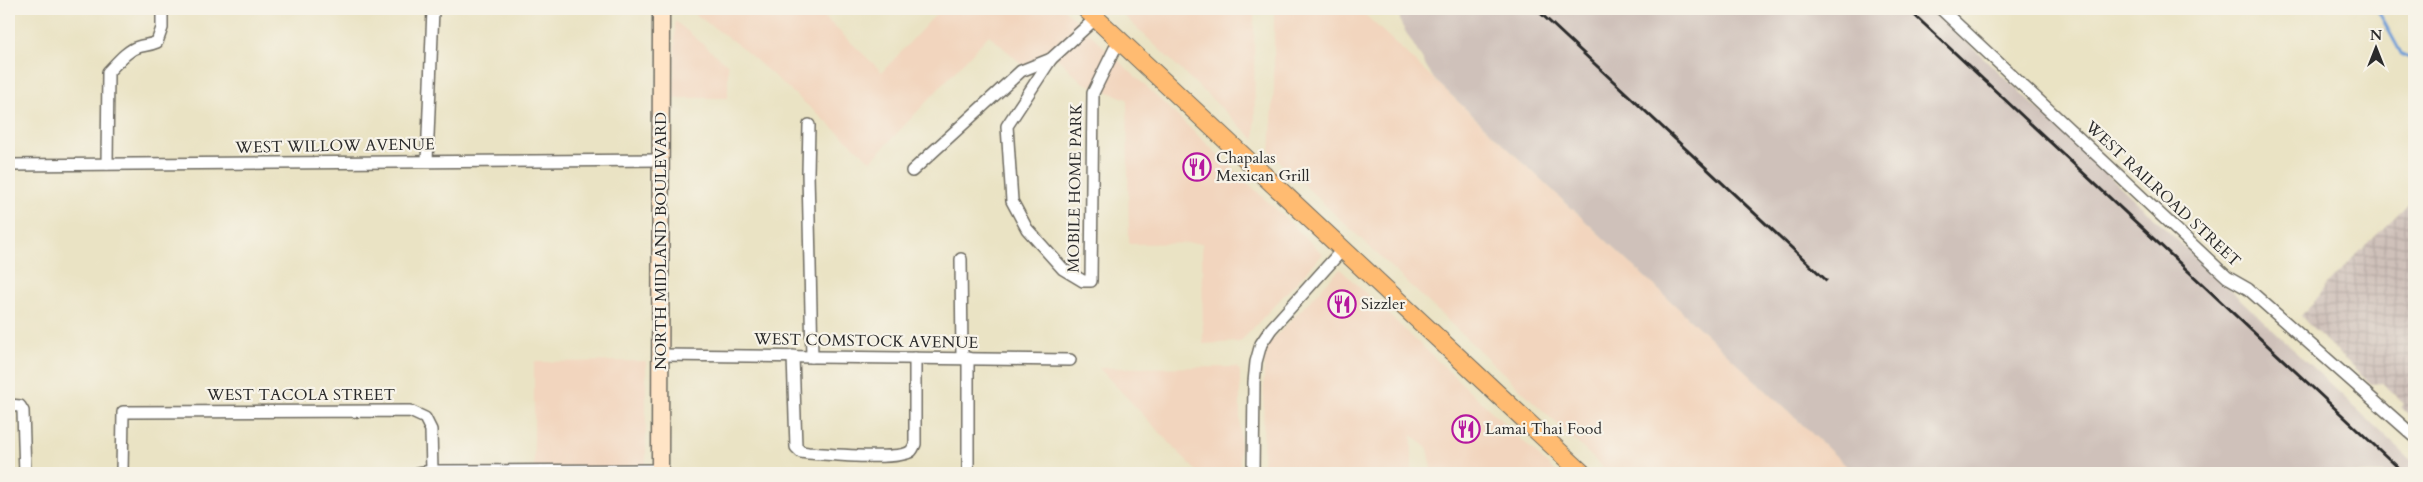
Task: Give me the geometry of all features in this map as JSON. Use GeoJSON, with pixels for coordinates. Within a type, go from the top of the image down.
{"type":"FeatureCollection","features":[{"type":"Feature","properties":{"kind":"main road","name":"NORTH MIDLAND BOULEVARD"},"geometry":{"type":"LineString","coordinates":[[660,471],[661,9]]}},
{"type":"Feature","properties":{"kind":"main road"},"geometry":{"type":"LineString","coordinates":[[1091,13],[1582,473]]}},
{"type":"Feature","properties":{"kind":"street"},"geometry":{"type":"LineString","coordinates":[[107,164],[108,72],[130,51],[139,47],[147,47],[157,42],[162,28],[162,9]]}},
{"type":"Feature","properties":{"kind":"street"},"geometry":{"type":"LineString","coordinates":[[427,161],[433,9]]}},
{"type":"Feature","properties":{"kind":"street","name":"WEST RAILROAD STREET"},"geometry":{"type":"LineString","coordinates":[[1941,9],[2226,277],[2248,289],[2414,436]]}},
{"type":"Feature","properties":{"kind":"street","name":"MOBILE HOME PARK"},"geometry":{"type":"LineString","coordinates":[[1091,13],[1051,59],[1007,126],[1012,201],[1027,229],[1063,269],[1083,282],[1091,281],[1093,93],[1119,40]]}},
{"type":"Feature","properties":{"kind":"street","name":"MOBILE HOME PARK"},"geometry":{"type":"LineString","coordinates":[[912,171],[1021,71],[1051,59]]}},
{"type":"Feature","properties":{"kind":"street"},"geometry":{"type":"LineString","coordinates":[[809,125],[812,357]]}},
{"type":"Feature","properties":{"kind":"street","name":"WEST WILLOW AVENUE"},"geometry":{"type":"LineString","coordinates":[[9,165],[662,160]]}},
{"type":"Feature","properties":{"kind":"street"},"geometry":{"type":"LineString","coordinates":[[1253,473],[1254,382],[1256,362],[1261,344],[1271,329],[1343,249]]}},
{"type":"Feature","properties":{"kind":"street"},"geometry":{"type":"LineString","coordinates":[[961,259],[968,473]]}},
{"type":"Feature","properties":{"kind":"street","name":"WEST COMSTOCK AVENUE"},"geometry":{"type":"LineString","coordinates":[[661,355],[1070,360]]}},
{"type":"Feature","properties":{"kind":"street"},"geometry":{"type":"LineString","coordinates":[[793,356],[796,447],[801,452],[808,454],[881,456],[903,454],[911,451],[915,444],[915,358]]}},
{"type":"Feature","properties":{"kind":"street"},"geometry":{"type":"LineString","coordinates":[[15,406],[25,423],[25,473]]}},
{"type":"Feature","properties":{"kind":"street","name":"WEST TACOLA STREET"},"geometry":{"type":"LineString","coordinates":[[122,473],[123,412],[410,411],[425,418],[431,430],[432,471]]}},
{"type":"Feature","properties":{"kind":"street"},"geometry":{"type":"LineString","coordinates":[[418,473],[432,471],[660,471]]}},
{"type":"Feature","properties":{"kind":"shaded area"},"geometry":{"type":"Polygon","coordinates":[[[688,9],[816,9],[882,72],[941,9],[1064,9],[1323,254],[1240,342],[1203,344],[1202,243],[1129,244],[1127,99],[1082,82],[1048,49],[1028,70],[989,35],[871,161],[741,47],[688,9]]]}},
{"type":"Feature","properties":{"kind":"shaded area"},"geometry":{"type":"Polygon","coordinates":[[[1117,9],[1254,9],[1255,140],[1117,9]]]}},
{"type":"Feature","properties":{"kind":"shaded area"},"geometry":{"type":"Polygon","coordinates":[[[1274,9],[1359,9],[1854,473],[1609,473],[1270,153],[1274,88],[1274,9]]]}},
{"type":"Feature","properties":{"kind":"shaded area"},"geometry":{"type":"Polygon","coordinates":[[[1398,9],[1932,9],[2414,463],[2414,473],[1854,473],[1434,79],[1401,24],[1398,9]]]}},
{"type":"Feature","properties":{"kind":"shaded area"},"geometry":{"type":"Polygon","coordinates":[[[675,21],[728,65],[728,98],[674,98],[675,21]]]}},
{"type":"Feature","properties":{"kind":"shaded area"},"geometry":{"type":"Polygon","coordinates":[[[2414,198],[2414,420],[2401,407],[2404,403],[2389,389],[2382,383],[2371,384],[2301,317],[2333,278],[2414,198]]]}},
{"type":"Feature","properties":{"kind":"shaded area"},"geometry":{"type":"Polygon","coordinates":[[[1340,269],[1557,473],[1433,473],[1428,449],[1412,435],[1412,473],[1263,473],[1264,349],[1340,269]]]}},
{"type":"Feature","properties":{"kind":"shaded area"},"geometry":{"type":"Polygon","coordinates":[[[646,361],[646,473],[534,473],[534,362],[646,361]]]}},
{"type":"Feature","properties":{"kind":"shaded area"},"geometry":{"type":"Polygon","coordinates":[[[1236,367],[1240,371],[1240,473],[1198,473],[1099,368],[1236,367]]]}},
{"type":"Feature","properties":{"kind":"waterway"},"geometry":{"type":"LineString","coordinates":[[2377,9],[2402,55],[2414,61]]}},
{"type":"Feature","properties":{"kind":"railway"},"geometry":{"type":"LineString","coordinates":[[1536,9],[1826,280]]}},
{"type":"Feature","properties":{"kind":"railway"},"geometry":{"type":"LineString","coordinates":[[1908,9],[2404,473]]}},
{"type":"Feature","properties":{"kind":"place","name":"Chapalas Mexican Grill"},"geometry":{"type":"Point","coordinates":[1197,167]}},
{"type":"Feature","properties":{"kind":"place","name":"Sizzler"},"geometry":{"type":"Point","coordinates":[1342,304]}},
{"type":"Feature","properties":{"kind":"place","name":"Lamai Thai Food"},"geometry":{"type":"Point","coordinates":[1466,429]}}]}
